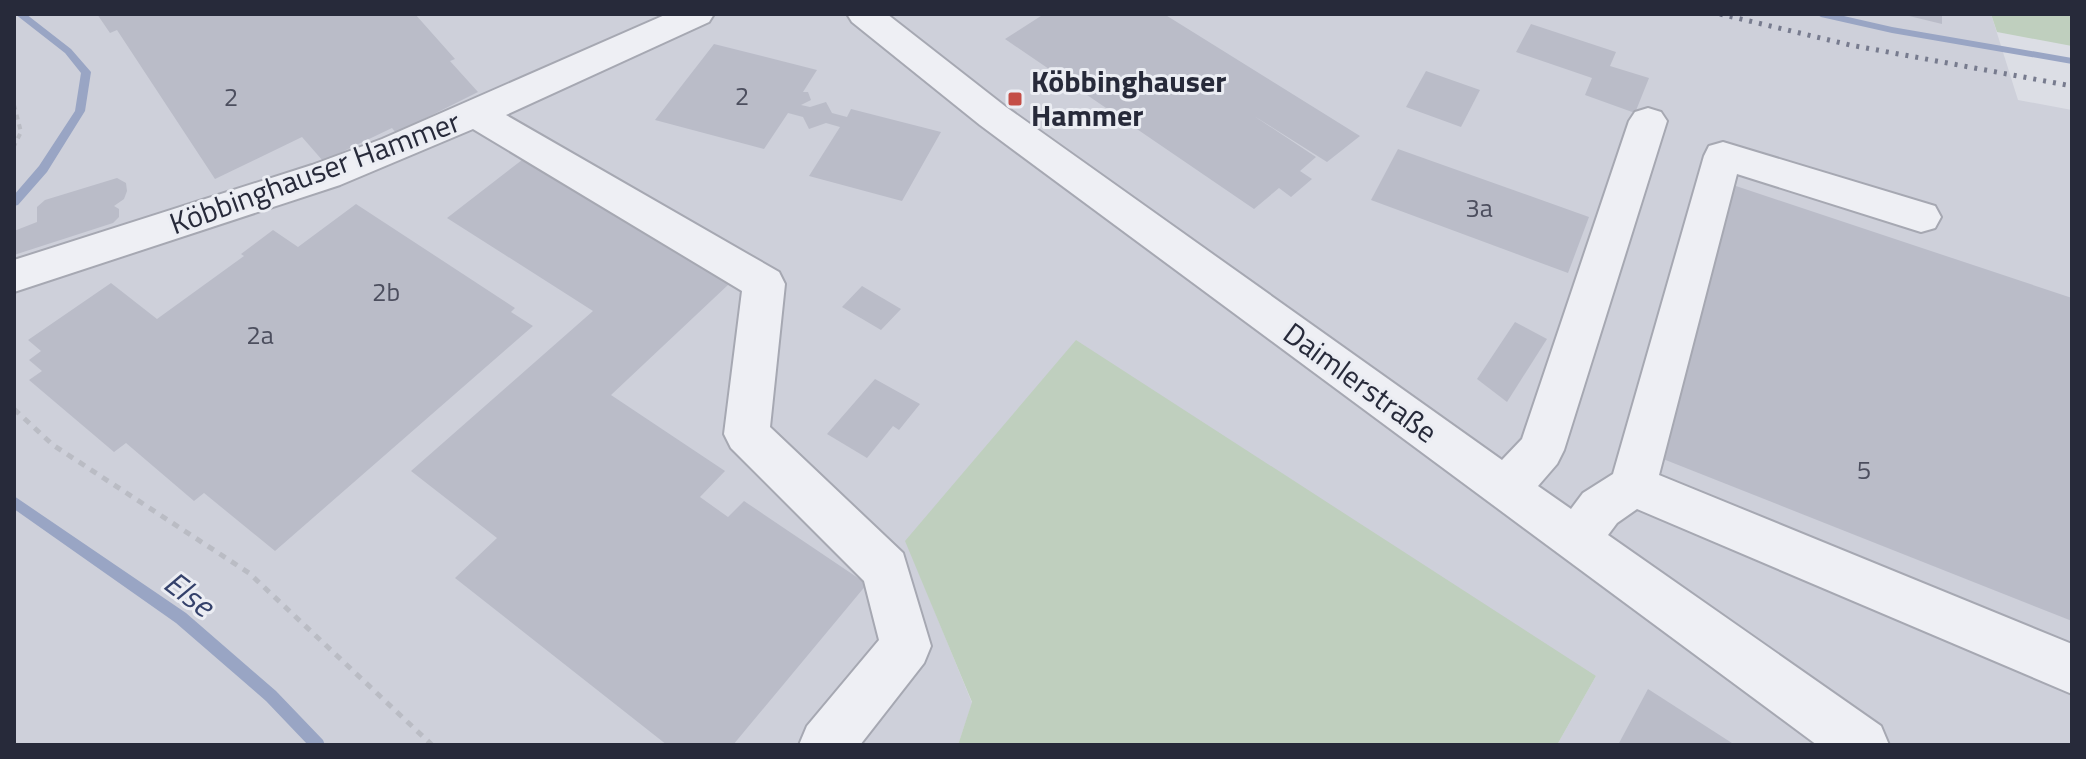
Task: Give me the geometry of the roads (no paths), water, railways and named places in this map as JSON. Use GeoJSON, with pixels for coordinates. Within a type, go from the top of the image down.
{"type":"FeatureCollection","features":[{"type":"Feature","properties":{"kind":"street","name":"Köbbinghauser Hammer"},"geometry":{"type":"LineString","coordinates":[[14,276],[326,175],[697,14]]}},
{"type":"Feature","properties":{"kind":"street","name":"Daimlerstraße"},"geometry":{"type":"LineString","coordinates":[[864,14],[1006,125],[1862,745]]}},
{"type":"Feature","properties":{"kind":"street"},"geometry":{"type":"LineString","coordinates":[[474,113],[764,284],[747,434],[886,569],[906,646],[826,745]]}},
{"type":"Feature","properties":{"kind":"street"},"geometry":{"type":"LineString","coordinates":[[1506,488],[1541,450],[1648,121]]}},
{"type":"Feature","properties":{"kind":"street"},"geometry":{"type":"LineString","coordinates":[[1576,540],[1600,508],[1633,486],[1723,156],[1921,217]]}},
{"type":"Feature","properties":{"kind":"street"},"geometry":{"type":"LineString","coordinates":[[1633,486],[2072,669]]}},
{"type":"Feature","properties":{"kind":"waterway","name":"Else"},"geometry":{"type":"LineString","coordinates":[[14,202],[43,169],[80,111],[86,72],[68,51],[20,14]]}},
{"type":"Feature","properties":{"kind":"waterway"},"geometry":{"type":"LineString","coordinates":[[1821,14],[1892,30],[2072,61]]}},
{"type":"Feature","properties":{"kind":"waterway","name":"Else"},"geometry":{"type":"LineString","coordinates":[[14,502],[181,618],[271,696],[318,745]]}},
{"type":"Feature","properties":{"kind":"railway"},"geometry":{"type":"LineString","coordinates":[[1720,14],[1850,45],[2072,86]]}},
{"type":"Feature","properties":{"kind":"place","name":"Köbbinghauser Hammer"},"geometry":{"type":"Point","coordinates":[1015,99]}}]}
